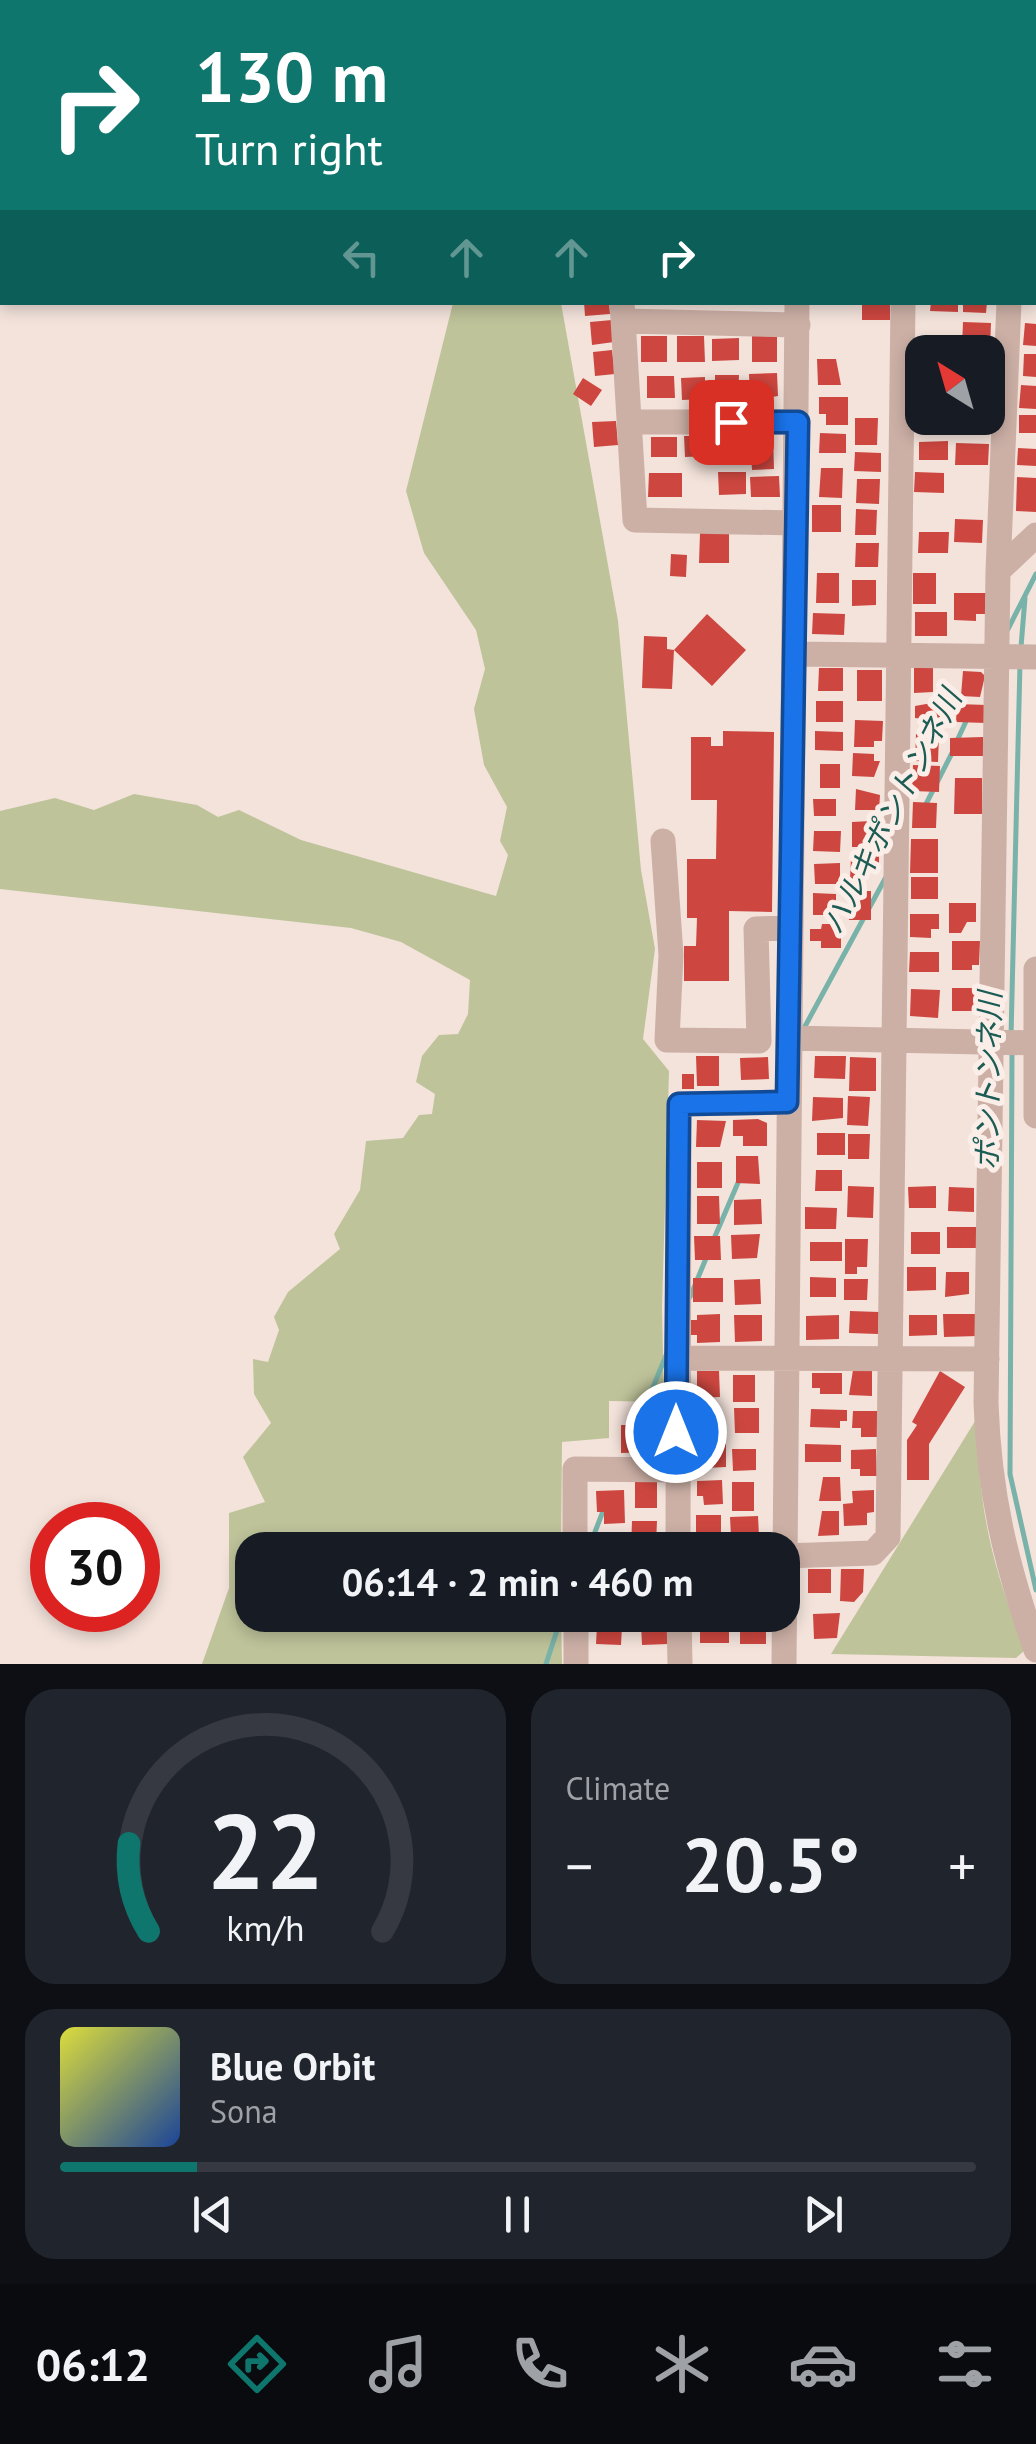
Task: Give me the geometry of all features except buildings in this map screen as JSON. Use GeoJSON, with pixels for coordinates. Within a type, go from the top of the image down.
{"type":"FeatureCollection","features":[{"type":"Feature","properties":{"kind":"street"},"geometry":{"type":"LineString","coordinates":[[800,1555],[872,1553],[888,1536],[903,305]]}},
{"type":"Feature","properties":{"kind":"street"},"geometry":{"type":"LineString","coordinates":[[1009,305],[998,571],[1018,657],[1017,1042],[986,1359],[992,1504],[1008,1570],[1036,1650]]}},
{"type":"Feature","properties":{"kind":"street"},"geometry":{"type":"LineString","coordinates":[[784,1532],[784,1356],[796,654],[798,314],[623,312],[634,520],[796,523]]}},
{"type":"Feature","properties":{"kind":"street"},"geometry":{"type":"LineString","coordinates":[[631,422],[798,422]]}},
{"type":"Feature","properties":{"kind":"street"},"geometry":{"type":"LineString","coordinates":[[998,571],[1036,534]]}},
{"type":"Feature","properties":{"kind":"street"},"geometry":{"type":"LineString","coordinates":[[796,654],[1018,657]]}},
{"type":"Feature","properties":{"kind":"street"},"geometry":{"type":"LineString","coordinates":[[663,842],[672,955],[667,1040],[758,1041],[756,930],[791,928]]}},
{"type":"Feature","properties":{"kind":"street"},"geometry":{"type":"LineString","coordinates":[[1036,968],[1017,1042],[1036,1116]]}},
{"type":"Feature","properties":{"kind":"street"},"geometry":{"type":"LineString","coordinates":[[758,1000],[790,1000]]}},
{"type":"Feature","properties":{"kind":"street"},"geometry":{"type":"LineString","coordinates":[[790,1038],[1017,1042]]}},
{"type":"Feature","properties":{"kind":"street"},"geometry":{"type":"LineString","coordinates":[[678,1532],[679,1104],[787,1102]]}},
{"type":"Feature","properties":{"kind":"street"},"geometry":{"type":"LineString","coordinates":[[676,1358],[986,1359]]}},
{"type":"Feature","properties":{"kind":"street"},"geometry":{"type":"LineString","coordinates":[[576,1532],[575,1469],[676,1470]]}},
{"type":"Feature","properties":{"kind":"street"},"geometry":{"type":"LineString","coordinates":[[576,1632],[576,1664]]}},
{"type":"Feature","properties":{"kind":"street"},"geometry":{"type":"LineString","coordinates":[[679,1632],[680,1664]]}},
{"type":"Feature","properties":{"kind":"street"},"geometry":{"type":"LineString","coordinates":[[784,1632],[784,1664]]}},
{"type":"Feature","properties":{"kind":"green space"},"geometry":{"type":"Polygon","coordinates":[[[452,305],[561,305],[618,621],[641,870],[655,949],[643,1039],[669,1071],[662,1308],[664,1402],[609,1401],[609,1438],[562,1442],[561,1532],[235,1532],[235,1632],[561,1632],[562,1664],[202,1664],[229,1588],[229,1513],[265,1502],[243,1457],[271,1423],[254,1394],[253,1359],[268,1362],[279,1330],[274,1317],[288,1292],[340,1249],[334,1234],[360,1190],[366,1141],[403,1138],[419,1115],[432,1114],[435,1094],[416,1082],[422,1056],[439,1035],[458,1034],[468,1014],[470,980],[401,942],[351,928],[0,889],[0,811],[55,798],[94,810],[134,794],[197,805],[218,817],[239,810],[301,840],[496,896],[508,855],[500,841],[507,807],[484,765],[474,709],[485,669],[476,630],[424,553],[406,491],[452,305]]]}},
{"type":"Feature","properties":{"kind":"green space"},"geometry":{"type":"Polygon","coordinates":[[[977,1418],[989,1537],[1025,1650],[1016,1658],[831,1654],[977,1418]]]}},
{"type":"Feature","properties":{"kind":"waterway","name":"ポントンネ川"},"geometry":{"type":"LineString","coordinates":[[1008,629],[1036,574]]}},
{"type":"Feature","properties":{"kind":"waterway","name":"ポントンネ川"},"geometry":{"type":"LineString","coordinates":[[1021,647],[1025,598]]}},
{"type":"Feature","properties":{"kind":"waterway","name":"ポントンネ川"},"geometry":{"type":"LineString","coordinates":[[1011,1037],[1020,663]]}},
{"type":"Feature","properties":{"kind":"waterway","name":"ハルキポントンネ川"},"geometry":{"type":"LineString","coordinates":[[956,743],[968,717]]}},
{"type":"Feature","properties":{"kind":"waterway","name":"ハルキポントンネ川"},"geometry":{"type":"LineString","coordinates":[[925,806],[952,753]]}},
{"type":"Feature","properties":{"kind":"waterway","name":"ハルキポントンネ川"},"geometry":{"type":"LineString","coordinates":[[803,1030],[886,877]]}},
{"type":"Feature","properties":{"kind":"waterway","name":"ポントンネ川"},"geometry":{"type":"LineString","coordinates":[[1012,1053],[1010,1474],[1036,1590]]}},
{"type":"Feature","properties":{"kind":"waterway","name":"ハルキポントンネ川"},"geometry":{"type":"LineString","coordinates":[[713,1241],[740,1178]]}},
{"type":"Feature","properties":{"kind":"waterway","name":"ハルキポントンネ川"},"geometry":{"type":"LineString","coordinates":[[690,1297],[707,1256]]}},
{"type":"Feature","properties":{"kind":"waterway","name":"ハルキポントンネ川"},"geometry":{"type":"LineString","coordinates":[[635,1431],[667,1353]]}},
{"type":"Feature","properties":{"kind":"waterway","name":"ハルキポントンネ川"},"geometry":{"type":"LineString","coordinates":[[595,1532],[605,1506]]}},
{"type":"Feature","properties":{"kind":"waterway","name":"ハルキポントンネ川"},"geometry":{"type":"LineString","coordinates":[[546,1664],[556,1632]]}},
{"type":"Feature","properties":{"kind":"route"},"geometry":{"type":"LineString","coordinates":[[676,1432],[679,1104],[787,1102],[798,422],[731,422]]}}]}
